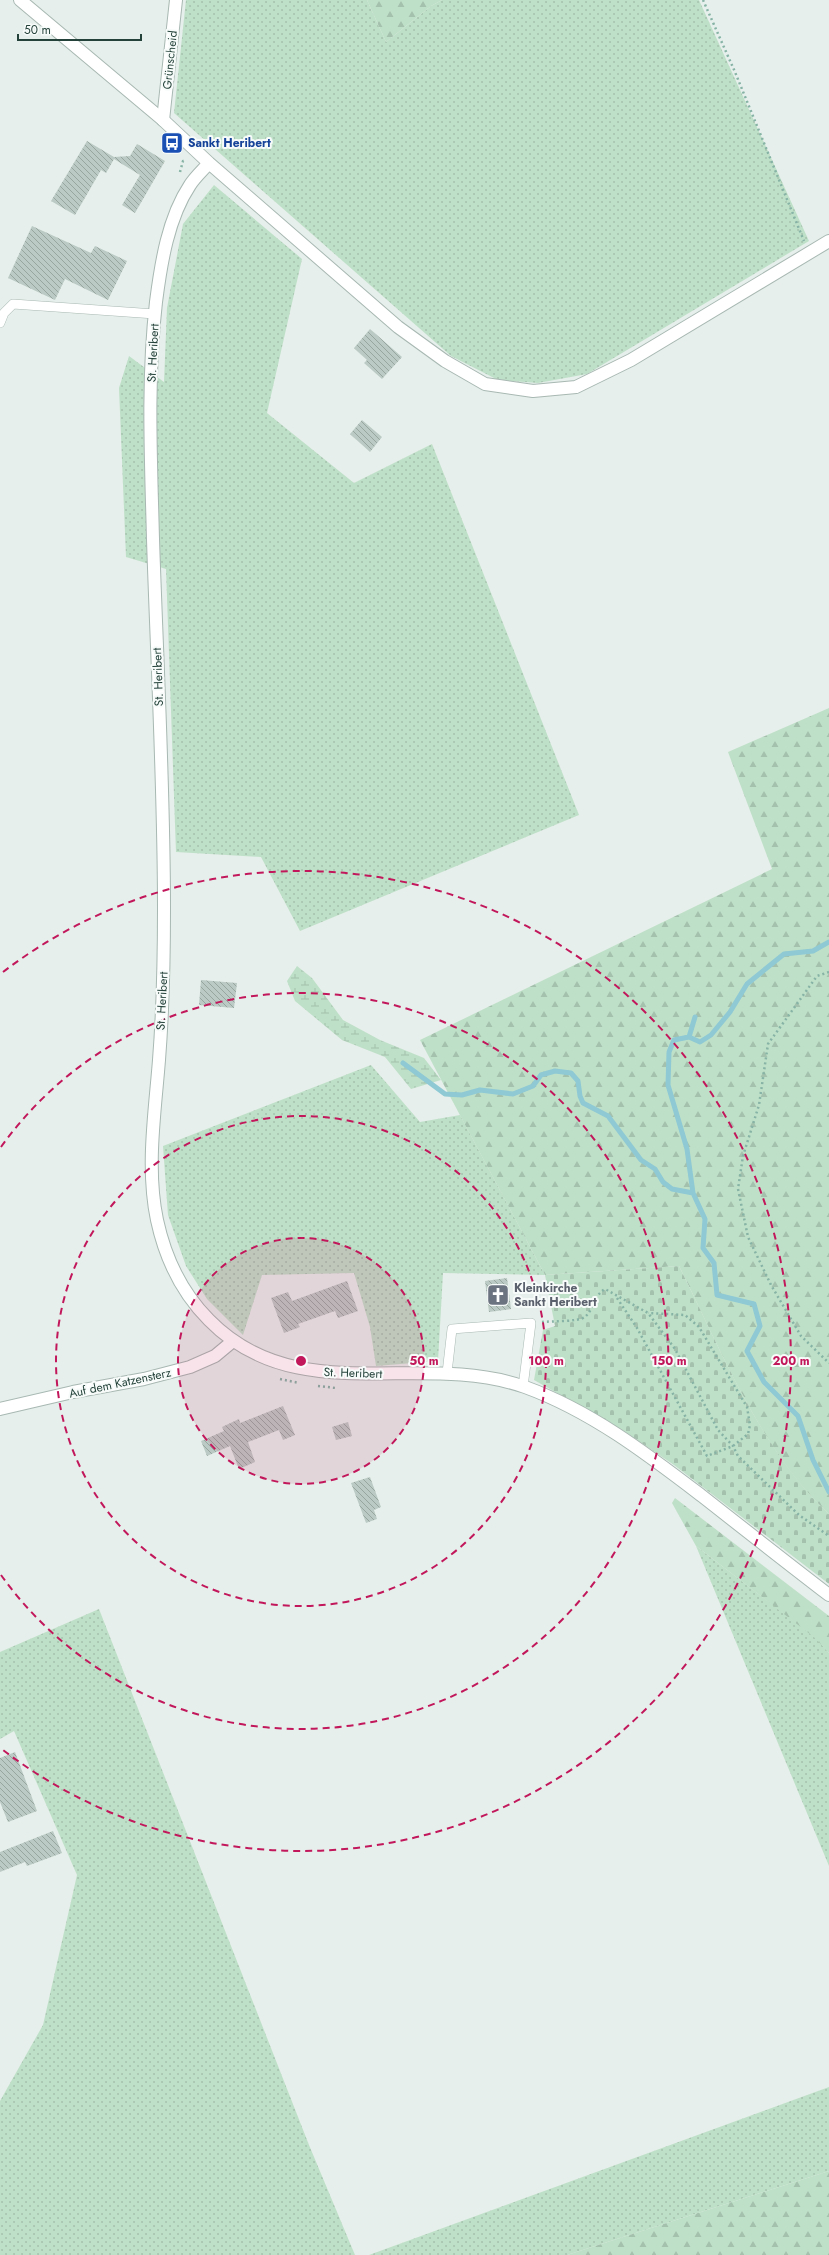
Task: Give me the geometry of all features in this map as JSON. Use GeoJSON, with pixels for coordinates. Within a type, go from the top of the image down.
{"type":"FeatureCollection","features":[{"type":"Feature","properties":{"kind":"street"},"geometry":{"type":"LineString","coordinates":[[20,0],[163,120],[209,163],[398,327],[445,361],[485,384],[533,392],[576,387],[631,360],[829,241]]}},
{"type":"Feature","properties":{"kind":"street","name":"Grünscheid"},"geometry":{"type":"LineString","coordinates":[[163,120],[176,0]]}},
{"type":"Feature","properties":{"kind":"street","name":"St. Heribert"},"geometry":{"type":"LineString","coordinates":[[209,163],[190,185],[173,220],[163,261],[155,314],[151,363],[152,500],[164,874],[164,963],[153,1142],[153,1184],[157,1219],[165,1248],[181,1285],[209,1320],[233,1340],[262,1356],[292,1368],[325,1373],[447,1373],[484,1378],[523,1387],[579,1411],[622,1437],[684,1482],[829,1595]]}},
{"type":"Feature","properties":{"kind":"street","name":"Auf dem Katzensterz"},"geometry":{"type":"LineString","coordinates":[[0,1409],[73,1392],[144,1379],[190,1368],[215,1356],[233,1340]]}},
{"type":"Feature","properties":{"kind":"lane"},"geometry":{"type":"LineString","coordinates":[[0,323],[4,313],[14,304],[155,314]]}},
{"type":"Feature","properties":{"kind":"lane"},"geometry":{"type":"LineString","coordinates":[[447,1373],[452,1329],[531,1323],[523,1387]]}},
{"type":"Feature","properties":{"kind":"path"},"geometry":{"type":"LineString","coordinates":[[703,0],[735,72],[808,254]]}},
{"type":"Feature","properties":{"kind":"path"},"geometry":{"type":"LineString","coordinates":[[180,174],[183,161],[209,163]]}},
{"type":"Feature","properties":{"kind":"path"},"geometry":{"type":"LineString","coordinates":[[829,972],[817,976],[768,1044],[759,1105],[743,1156],[738,1189],[748,1237],[770,1285],[801,1336],[829,1363]]}},
{"type":"Feature","properties":{"kind":"path"},"geometry":{"type":"LineString","coordinates":[[531,1323],[578,1320],[585,1317],[600,1291],[605,1289],[617,1298],[648,1313],[685,1315],[699,1327],[747,1407],[750,1425],[748,1434],[733,1446],[707,1456],[637,1328],[617,1298]]}},
{"type":"Feature","properties":{"kind":"path"},"geometry":{"type":"LineString","coordinates":[[648,1313],[675,1349],[718,1430],[733,1446],[738,1456],[800,1515],[829,1536]]}},
{"type":"Feature","properties":{"kind":"path"},"geometry":{"type":"LineString","coordinates":[[277,1378],[306,1384]]}},
{"type":"Feature","properties":{"kind":"path"},"geometry":{"type":"LineString","coordinates":[[314,1386],[338,1388]]}},
{"type":"Feature","properties":{"kind":"green space"},"geometry":{"type":"Polygon","coordinates":[[[186,0],[367,0],[386,42],[431,6],[442,0],[699,0],[809,241],[587,374],[538,383],[498,380],[451,356],[174,113],[186,0]]]}},
{"type":"Feature","properties":{"kind":"green space"},"geometry":{"type":"Polygon","coordinates":[[[367,0],[442,0],[431,6],[386,42],[367,0]]]}},
{"type":"Feature","properties":{"kind":"green space"},"geometry":{"type":"Polygon","coordinates":[[[214,185],[302,259],[267,413],[354,483],[432,444],[579,815],[300,931],[261,857],[176,852],[166,569],[126,557],[119,388],[129,356],[164,382],[167,308],[183,224],[214,185]]]}},
{"type":"Feature","properties":{"kind":"green space"},"geometry":{"type":"Polygon","coordinates":[[[829,708],[829,1514],[805,1489],[783,1461],[762,1430],[744,1398],[679,1266],[545,1275],[420,1040],[772,869],[728,752],[829,708]]]}},
{"type":"Feature","properties":{"kind":"green space"},"geometry":{"type":"Polygon","coordinates":[[[297,966],[312,978],[343,1020],[380,1040],[424,1058],[441,1080],[411,1089],[385,1057],[342,1040],[295,1001],[287,981],[297,966]]]}},
{"type":"Feature","properties":{"kind":"green space"},"geometry":{"type":"Polygon","coordinates":[[[371,1065],[420,1122],[460,1115],[545,1275],[443,1273],[438,1361],[376,1366],[370,1327],[354,1273],[262,1275],[243,1335],[207,1299],[186,1266],[168,1215],[163,1146],[371,1065]]]}},
{"type":"Feature","properties":{"kind":"green space"},"geometry":{"type":"Polygon","coordinates":[[[679,1266],[727,1364],[762,1429],[805,1489],[829,1514],[829,1584],[674,1465],[624,1431],[534,1380],[543,1330],[555,1326],[545,1275],[679,1266]]]}},
{"type":"Feature","properties":{"kind":"green space"},"geometry":{"type":"Polygon","coordinates":[[[675,1498],[829,1616],[829,1653],[815,1638],[696,1546],[672,1503],[675,1498]]]}},
{"type":"Feature","properties":{"kind":"green space"},"geometry":{"type":"Polygon","coordinates":[[[696,1546],[816,1638],[829,1653],[829,1866],[696,1546]]]}},
{"type":"Feature","properties":{"kind":"green space"},"geometry":{"type":"Polygon","coordinates":[[[99,1609],[309,2145],[355,2255],[0,2255],[0,2101],[43,2025],[77,1875],[14,1731],[0,1739],[0,1652],[99,1609]]]}},
{"type":"Feature","properties":{"kind":"green space"},"geometry":{"type":"Polygon","coordinates":[[[829,2087],[829,2171],[567,2255],[369,2255],[829,2087]]]}},
{"type":"Feature","properties":{"kind":"green space"},"geometry":{"type":"Polygon","coordinates":[[[829,2171],[829,2255],[567,2255],[829,2171]]]}},
{"type":"Feature","properties":{"kind":"building"},"geometry":{"type":"Polygon","coordinates":[[[87,141],[114,157],[130,156],[137,144],[165,161],[135,213],[122,205],[140,175],[114,159],[106,173],[101,170],[75,215],[51,201],[87,141]]]}},
{"type":"Feature","properties":{"kind":"building"},"geometry":{"type":"Polygon","coordinates":[[[32,226],[91,253],[95,246],[127,261],[108,300],[65,279],[55,300],[8,278],[32,226]]]}},
{"type":"Feature","properties":{"kind":"building"},"geometry":{"type":"Polygon","coordinates":[[[370,329],[402,357],[382,379],[364,363],[367,360],[354,348],[370,329]]]}},
{"type":"Feature","properties":{"kind":"building"},"geometry":{"type":"Polygon","coordinates":[[[362,420],[382,437],[370,452],[350,434],[362,420]]]}},
{"type":"Feature","properties":{"kind":"building"},"geometry":{"type":"Polygon","coordinates":[[[201,980],[237,983],[234,1008],[199,1005],[201,980]]]}},
{"type":"Feature","properties":{"kind":"building","name":"Kleinkirche Sankt Heribert"},"geometry":{"type":"Polygon","coordinates":[[[507,1278],[511,1309],[489,1312],[485,1281],[507,1278]]]}},
{"type":"Feature","properties":{"kind":"building"},"geometry":{"type":"Polygon","coordinates":[[[347,1281],[358,1311],[338,1318],[335,1311],[298,1324],[300,1327],[284,1333],[271,1298],[288,1292],[292,1301],[347,1281]]]}},
{"type":"Feature","properties":{"kind":"building"},"geometry":{"type":"Polygon","coordinates":[[[283,1406],[295,1435],[283,1440],[279,1430],[248,1442],[255,1462],[239,1469],[230,1446],[207,1456],[201,1441],[224,1431],[222,1427],[239,1419],[240,1423],[283,1406]]]}},
{"type":"Feature","properties":{"kind":"building"},"geometry":{"type":"Polygon","coordinates":[[[348,1422],[352,1436],[336,1440],[332,1427],[348,1422]]]}},
{"type":"Feature","properties":{"kind":"building"},"geometry":{"type":"Polygon","coordinates":[[[370,1477],[381,1507],[374,1510],[377,1519],[366,1523],[351,1483],[370,1477]]]}},
{"type":"Feature","properties":{"kind":"building"},"geometry":{"type":"Polygon","coordinates":[[[15,1752],[37,1811],[8,1822],[0,1802],[0,1758],[15,1752]]]}},
{"type":"Feature","properties":{"kind":"building"},"geometry":{"type":"Polygon","coordinates":[[[53,1831],[62,1853],[27,1866],[25,1862],[0,1872],[0,1852],[53,1831]]]}},
{"type":"Feature","properties":{"kind":"waterway"},"geometry":{"type":"LineString","coordinates":[[829,942],[813,951],[784,954],[747,984],[730,1012],[711,1035],[700,1042],[689,1037],[674,1040],[669,1052],[668,1085],[687,1149],[693,1193],[705,1219],[703,1248],[714,1263],[717,1295],[754,1304],[760,1326],[747,1351],[764,1382],[798,1416],[813,1460],[829,1492]]}},
{"type":"Feature","properties":{"kind":"waterway"},"geometry":{"type":"LineString","coordinates":[[689,1037],[695,1017]]}},
{"type":"Feature","properties":{"kind":"waterway"},"geometry":{"type":"LineString","coordinates":[[403,1063],[445,1094],[462,1095],[480,1090],[513,1094],[533,1086],[541,1075],[555,1071],[571,1073],[578,1081],[580,1096],[583,1103],[608,1116],[641,1160],[655,1169],[663,1182],[672,1189],[693,1193]]}},
{"type":"Feature","properties":{"kind":"place","name":"Sankt Heribert"},"geometry":{"type":"Point","coordinates":[172,143]}},
{"type":"Feature","properties":{"kind":"place","name":"Kleinkirche Sankt Heribert"},"geometry":{"type":"Point","coordinates":[498,1295]}}]}
